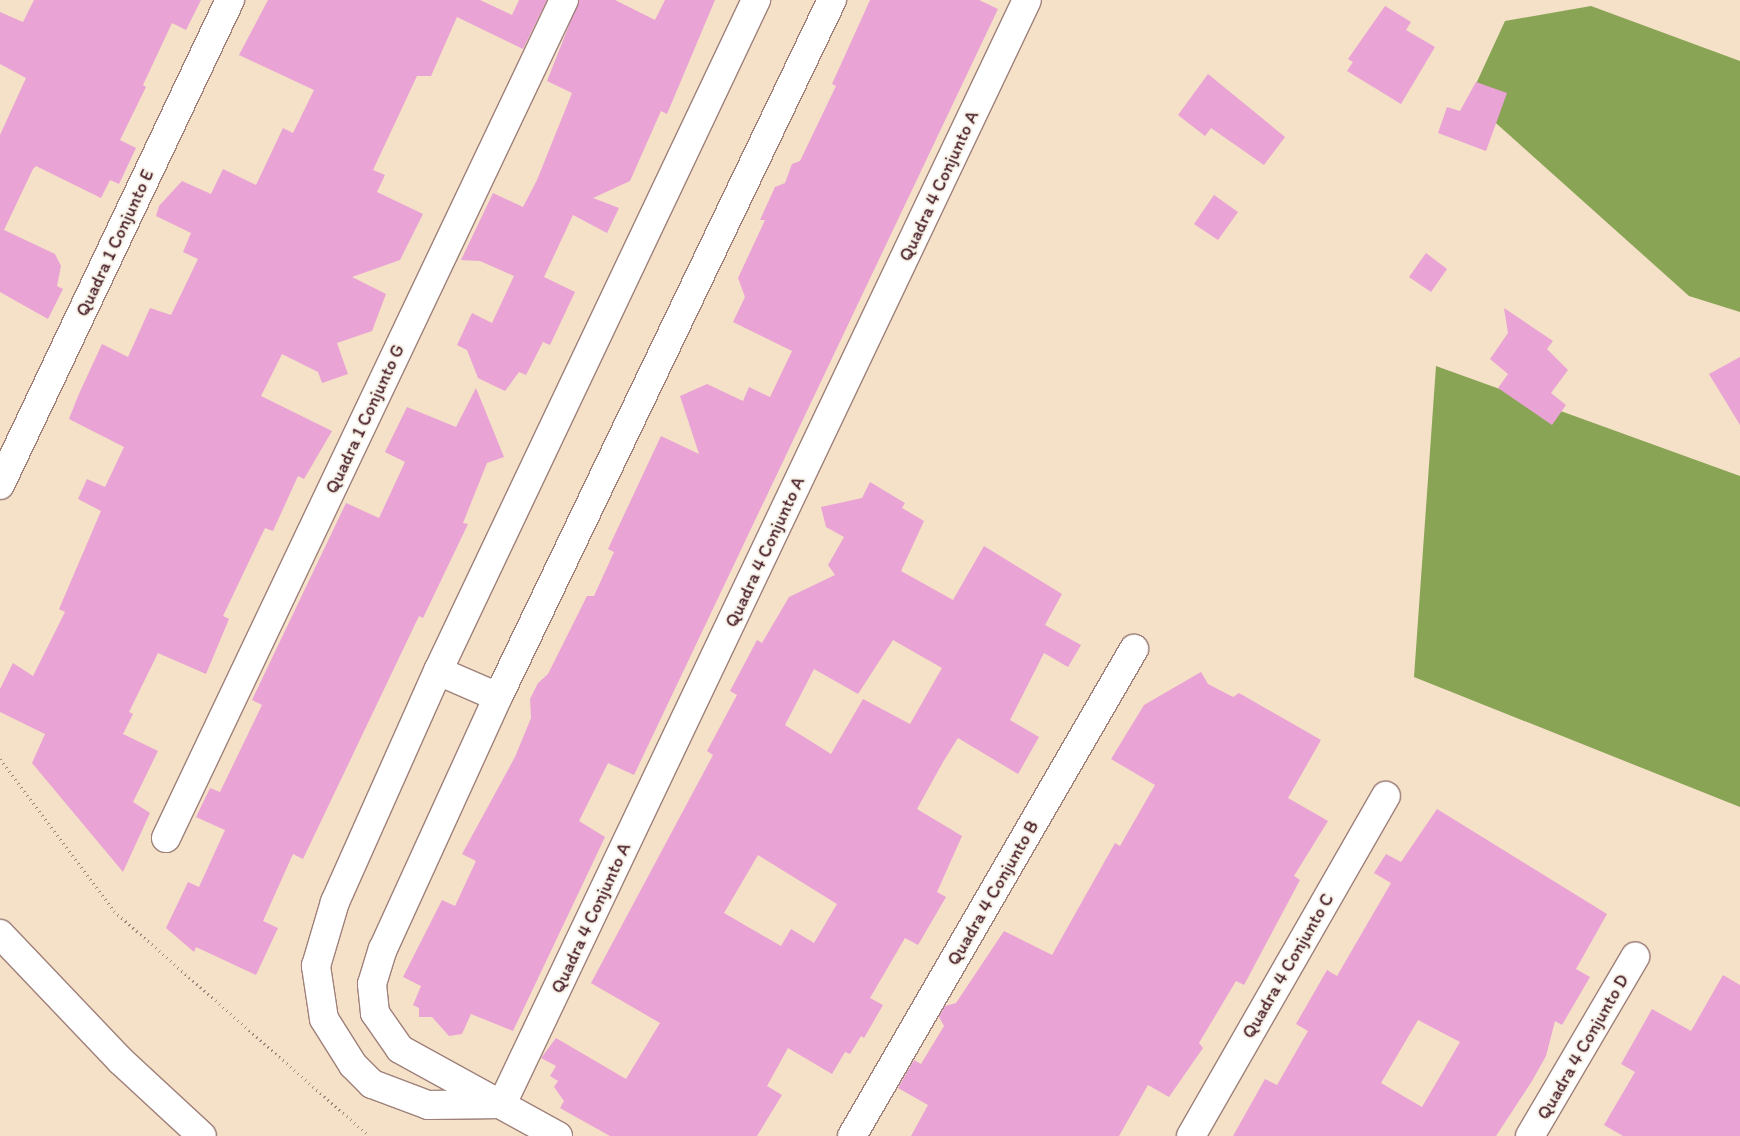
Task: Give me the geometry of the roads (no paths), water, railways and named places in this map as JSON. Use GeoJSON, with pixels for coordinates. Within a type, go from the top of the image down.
{"type":"FeatureCollection","features":[{"type":"Feature","properties":{"kind":"street","name":"Quadra 1 Conjunto E"},"geometry":{"type":"LineString","coordinates":[[0,485],[230,0]]}},
{"type":"Feature","properties":{"kind":"street","name":"Quadra 1 Conjunto G"},"geometry":{"type":"LineString","coordinates":[[166,838],[564,0]]}},
{"type":"Feature","properties":{"kind":"street"},"geometry":{"type":"LineString","coordinates":[[502,1104],[428,1105],[372,1084],[334,1038],[318,995],[316,966],[326,928],[438,671],[756,0]]}},
{"type":"Feature","properties":{"kind":"street"},"geometry":{"type":"LineString","coordinates":[[558,1136],[400,1049],[376,1013],[372,984],[383,949],[498,697],[832,0]]}},
{"type":"Feature","properties":{"kind":"street","name":"Quadra 4 Conjunto A"},"geometry":{"type":"LineString","coordinates":[[502,1104],[1027,0]]}},
{"type":"Feature","properties":{"kind":"street","name":"Quadra 4 Conjunto B"},"geometry":{"type":"LineString","coordinates":[[852,1136],[1134,649]]}},
{"type":"Feature","properties":{"kind":"street"},"geometry":{"type":"LineString","coordinates":[[438,671],[498,697]]}},
{"type":"Feature","properties":{"kind":"street","name":"Quadra 4 Conjunto C"},"geometry":{"type":"LineString","coordinates":[[1191,1136],[1386,796]]}},
{"type":"Feature","properties":{"kind":"street"},"geometry":{"type":"LineString","coordinates":[[0,934],[114,1054],[202,1136]]}},
{"type":"Feature","properties":{"kind":"street","name":"Quadra 4 Conjunto D"},"geometry":{"type":"LineString","coordinates":[[1530,1136],[1635,957]]}}]}
